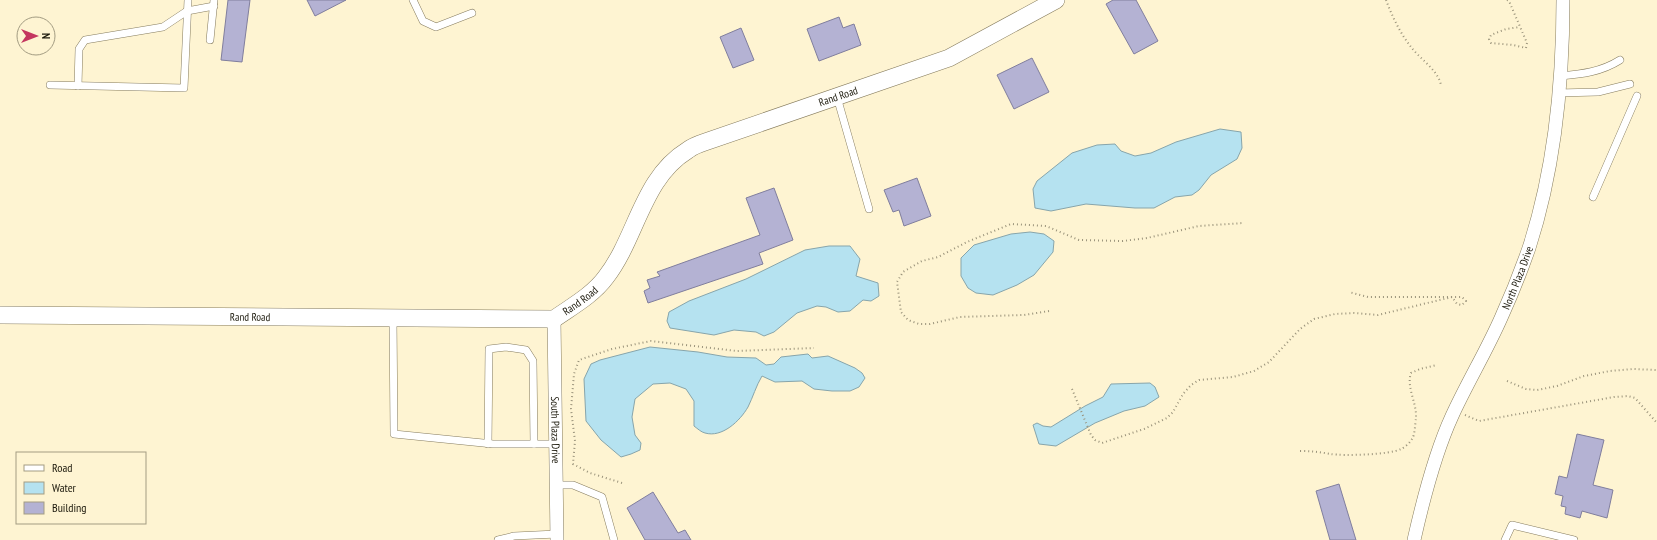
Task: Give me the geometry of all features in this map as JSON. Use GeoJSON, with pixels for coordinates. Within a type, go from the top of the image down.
{"type":"FeatureCollection","features":[{"type":"Feature","properties":{"kind":"street","name":"Rand Road"},"geometry":{"type":"LineString","coordinates":[[0,315],[554,319],[589,294],[605,279],[620,256],[647,196],[659,178],[688,150],[705,142],[949,58],[1056,0]]}},
{"type":"Feature","properties":{"kind":"street","name":"North Plaza Drive"},"geometry":{"type":"LineString","coordinates":[[1414,540],[1429,479],[1454,411],[1501,318],[1529,248],[1554,142],[1560,76],[1563,0]]}},
{"type":"Feature","properties":{"kind":"street","name":"South Plaza Drive"},"geometry":{"type":"LineString","coordinates":[[554,319],[557,537]]}},
{"type":"Feature","properties":{"kind":"lane"},"geometry":{"type":"LineString","coordinates":[[50,85],[184,88],[188,0]]}},
{"type":"Feature","properties":{"kind":"lane"},"geometry":{"type":"LineString","coordinates":[[413,0],[423,21],[436,27],[472,13]]}},
{"type":"Feature","properties":{"kind":"lane"},"geometry":{"type":"LineString","coordinates":[[78,86],[79,49],[84,40],[163,27],[188,11],[214,3],[210,40]]}},
{"type":"Feature","properties":{"kind":"lane"},"geometry":{"type":"LineString","coordinates":[[1560,76],[1592,72],[1610,67],[1620,60]]}},
{"type":"Feature","properties":{"kind":"lane"},"geometry":{"type":"LineString","coordinates":[[1558,93],[1598,92],[1630,84]]}},
{"type":"Feature","properties":{"kind":"lane"},"geometry":{"type":"LineString","coordinates":[[837,96],[869,209]]}},
{"type":"Feature","properties":{"kind":"lane"},"geometry":{"type":"LineString","coordinates":[[1593,197],[1637,96]]}},
{"type":"Feature","properties":{"kind":"lane"},"geometry":{"type":"LineString","coordinates":[[393,318],[394,434],[488,444],[556,444]]}},
{"type":"Feature","properties":{"kind":"lane"},"geometry":{"type":"LineString","coordinates":[[488,444],[489,349],[506,347],[526,350],[533,361],[534,444]]}},
{"type":"Feature","properties":{"kind":"lane"},"geometry":{"type":"LineString","coordinates":[[556,485],[573,485],[602,497],[614,540]]}},
{"type":"Feature","properties":{"kind":"lane"},"geometry":{"type":"LineString","coordinates":[[1505,540],[1512,525],[1574,540]]}},
{"type":"Feature","properties":{"kind":"lane"},"geometry":{"type":"LineString","coordinates":[[498,540],[514,536],[557,537]]}},
{"type":"Feature","properties":{"kind":"path"},"geometry":{"type":"LineString","coordinates":[[1386,0],[1404,37],[1440,78],[1441,85]]}},
{"type":"Feature","properties":{"kind":"path"},"geometry":{"type":"LineString","coordinates":[[1507,0],[1520,27],[1527,43],[1526,48],[1513,44],[1491,43],[1489,39],[1491,35],[1506,29],[1520,27]]}},
{"type":"Feature","properties":{"kind":"path"},"geometry":{"type":"LineString","coordinates":[[1049,311],[1024,315],[960,316],[930,324],[919,324],[908,320],[901,312],[897,282],[903,272],[922,261],[938,257],[967,242],[1011,224],[1046,226],[1079,240],[1123,241],[1147,238],[1199,226],[1243,223]]}},
{"type":"Feature","properties":{"kind":"path"},"geometry":{"type":"LineString","coordinates":[[1349,292],[1368,297],[1452,297],[1462,297],[1466,301],[1462,305],[1457,304],[1452,297]]}},
{"type":"Feature","properties":{"kind":"path"},"geometry":{"type":"LineString","coordinates":[[1072,389],[1088,429],[1095,440],[1102,442],[1150,426],[1167,418],[1173,412],[1183,394],[1191,385],[1199,380],[1233,377],[1254,371],[1269,362],[1300,329],[1314,320],[1334,314],[1378,315],[1452,297]]}},
{"type":"Feature","properties":{"kind":"path"},"geometry":{"type":"LineString","coordinates":[[622,483],[590,473],[573,464],[575,441],[571,409],[574,374],[580,360],[606,351],[651,341],[737,351],[814,348]]}},
{"type":"Feature","properties":{"kind":"path"},"geometry":{"type":"LineString","coordinates":[[1300,451],[1350,454],[1391,452],[1402,449],[1413,438],[1416,417],[1415,402],[1409,379],[1411,373],[1437,365]]}},
{"type":"Feature","properties":{"kind":"path"},"geometry":{"type":"LineString","coordinates":[[1507,381],[1526,389],[1537,390],[1557,386],[1584,376],[1610,371],[1633,369],[1657,370]]}},
{"type":"Feature","properties":{"kind":"path"},"geometry":{"type":"LineString","coordinates":[[1454,411],[1479,421],[1614,397],[1628,396],[1635,398],[1657,423]]}},
{"type":"Feature","properties":{"kind":"water"},"geometry":{"type":"Polygon","coordinates":[[[1220,129],[1241,132],[1242,148],[1237,159],[1211,175],[1199,190],[1192,195],[1175,197],[1154,208],[1086,204],[1051,211],[1035,208],[1033,189],[1037,181],[1072,153],[1097,145],[1115,144],[1121,151],[1135,156],[1151,153],[1176,142],[1220,129]]]}},
{"type":"Feature","properties":{"kind":"water"},"geometry":{"type":"Polygon","coordinates":[[[1030,232],[1044,234],[1054,241],[1053,252],[1034,275],[1017,285],[993,295],[976,293],[968,288],[961,276],[961,258],[974,245],[1011,234],[1030,232]]]}},
{"type":"Feature","properties":{"kind":"water"},"geometry":{"type":"Polygon","coordinates":[[[829,246],[850,246],[860,259],[856,276],[878,283],[879,296],[871,301],[863,300],[850,311],[838,312],[826,307],[817,306],[797,313],[774,332],[764,336],[756,332],[734,330],[714,335],[670,328],[667,321],[669,312],[689,301],[746,279],[805,250],[829,246]]]}},
{"type":"Feature","properties":{"kind":"water"},"geometry":{"type":"Polygon","coordinates":[[[650,347],[698,352],[727,357],[756,358],[766,365],[774,364],[781,357],[808,354],[812,358],[828,356],[855,368],[862,373],[865,378],[859,387],[850,391],[832,391],[814,389],[802,381],[775,382],[762,376],[748,407],[740,418],[724,431],[711,434],[702,432],[694,426],[694,401],[686,389],[670,383],[653,384],[635,399],[632,417],[635,435],[641,443],[640,450],[621,457],[601,440],[586,421],[584,379],[591,364],[600,360],[650,347]]]}},
{"type":"Feature","properties":{"kind":"water"},"geometry":{"type":"Polygon","coordinates":[[[1150,383],[1155,387],[1159,397],[1145,406],[1124,411],[1095,423],[1056,446],[1039,444],[1033,425],[1037,423],[1043,426],[1051,427],[1103,397],[1111,384],[1150,383]]]}},
{"type":"Feature","properties":{"kind":"building"},"geometry":{"type":"Polygon","coordinates":[[[228,0],[250,0],[242,62],[221,60],[228,0]]]}},
{"type":"Feature","properties":{"kind":"building"},"geometry":{"type":"Polygon","coordinates":[[[307,0],[346,0],[315,16],[307,0]]]}},
{"type":"Feature","properties":{"kind":"building"},"geometry":{"type":"Polygon","coordinates":[[[1113,0],[1136,0],[1158,41],[1134,54],[1106,4],[1113,0]]]}},
{"type":"Feature","properties":{"kind":"building"},"geometry":{"type":"Polygon","coordinates":[[[839,17],[843,28],[854,24],[861,45],[819,61],[807,29],[839,17]]]}},
{"type":"Feature","properties":{"kind":"building"},"geometry":{"type":"Polygon","coordinates":[[[741,28],[754,60],[733,68],[720,37],[741,28]]]}},
{"type":"Feature","properties":{"kind":"building"},"geometry":{"type":"Polygon","coordinates":[[[1032,58],[1049,92],[1014,109],[997,75],[1032,58]]]}},
{"type":"Feature","properties":{"kind":"building"},"geometry":{"type":"Polygon","coordinates":[[[917,178],[931,216],[904,226],[899,210],[893,212],[884,190],[917,178]]]}},
{"type":"Feature","properties":{"kind":"building"},"geometry":{"type":"Polygon","coordinates":[[[774,188],[793,240],[759,253],[763,264],[648,303],[644,291],[650,288],[647,280],[660,276],[657,272],[760,235],[746,198],[774,188]]]}},
{"type":"Feature","properties":{"kind":"building"},"geometry":{"type":"Polygon","coordinates":[[[1577,434],[1604,440],[1593,485],[1613,490],[1607,518],[1582,511],[1580,518],[1565,514],[1566,507],[1561,506],[1563,496],[1555,494],[1559,476],[1567,478],[1577,434]]]}},
{"type":"Feature","properties":{"kind":"building"},"geometry":{"type":"Polygon","coordinates":[[[1339,484],[1356,540],[1330,540],[1316,491],[1339,484]]]}},
{"type":"Feature","properties":{"kind":"building"},"geometry":{"type":"Polygon","coordinates":[[[653,492],[678,533],[685,530],[691,540],[645,540],[627,508],[653,492]]]}}]}
